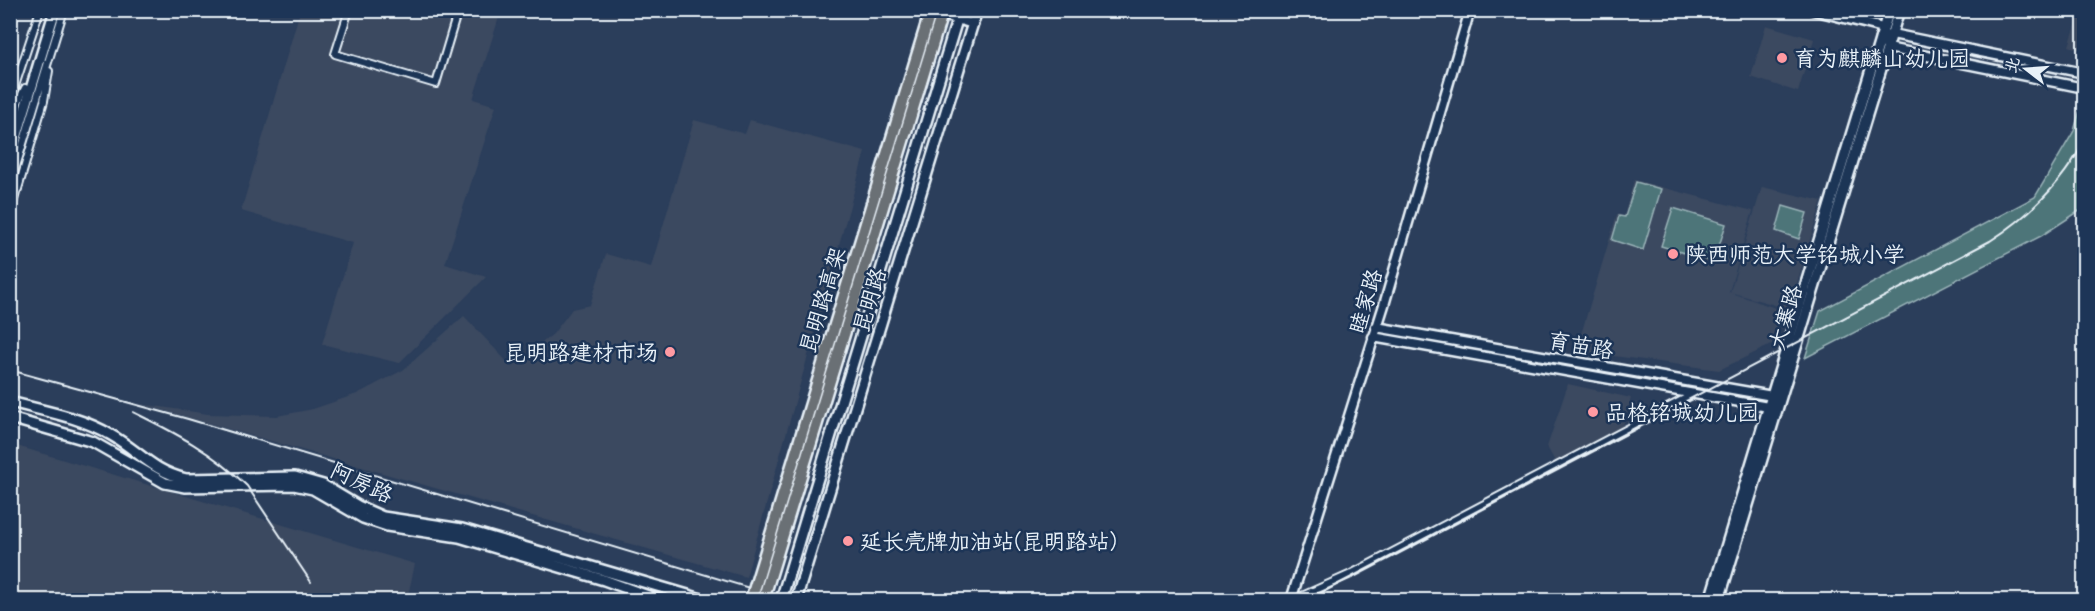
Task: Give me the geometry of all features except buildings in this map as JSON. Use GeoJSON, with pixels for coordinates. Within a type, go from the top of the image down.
{"type":"FeatureCollection","features":[{"type":"Feature","properties":{"kind":"highway","name":"昆明路高架"},"geometry":{"type":"LineString","coordinates":[[751,600],[930,10]]}},
{"type":"Feature","properties":{"kind":"highway","name":"昆明路高架"},"geometry":{"type":"LineString","coordinates":[[763,600],[943,10]]}},
{"type":"Feature","properties":{"kind":"main road"},"geometry":{"type":"LineString","coordinates":[[10,138],[49,10]]}},
{"type":"Feature","properties":{"kind":"main road"},"geometry":{"type":"LineString","coordinates":[[10,158],[56,10]]}},
{"type":"Feature","properties":{"kind":"main road","name":"昆明路"},"geometry":{"type":"LineString","coordinates":[[796,600],[977,10]]}},
{"type":"Feature","properties":{"kind":"main road","name":"大寨路"},"geometry":{"type":"LineString","coordinates":[[1710,600],[1777,397],[1887,48],[1889,10]]}},
{"type":"Feature","properties":{"kind":"main road","name":"大寨路"},"geometry":{"type":"LineString","coordinates":[[1777,397],[1880,39],[1888,31],[1899,10]]}},
{"type":"Feature","properties":{"kind":"main road","name":"昆明路"},"geometry":{"type":"LineString","coordinates":[[781,600],[959,15]]}},
{"type":"Feature","properties":{"kind":"main road","name":"阿房路"},"geometry":{"type":"LineString","coordinates":[[10,402],[91,424],[113,436],[158,470],[172,476],[186,479],[295,477],[323,485],[358,506],[383,517],[462,528],[705,600]]}},
{"type":"Feature","properties":{"kind":"main road","name":"大寨路"},"geometry":{"type":"LineString","coordinates":[[1719,600],[1773,407]]}},
{"type":"Feature","properties":{"kind":"main road","name":"阿房路"},"geometry":{"type":"LineString","coordinates":[[10,418],[93,442],[165,483],[185,488],[294,485],[313,489],[363,518],[387,526],[459,537],[604,580],[659,600]]}},
{"type":"Feature","properties":{"kind":"street"},"geometry":{"type":"LineString","coordinates":[[10,101],[12,89],[40,10]]}},
{"type":"Feature","properties":{"kind":"street"},"geometry":{"type":"LineString","coordinates":[[10,186],[64,10]]}},
{"type":"Feature","properties":{"kind":"street"},"geometry":{"type":"LineString","coordinates":[[349,10],[335,54],[436,84],[458,10]]}},
{"type":"Feature","properties":{"kind":"street"},"geometry":{"type":"LineString","coordinates":[[930,10],[959,15],[973,24]]}},
{"type":"Feature","properties":{"kind":"street","name":"睦家路"},"geometry":{"type":"LineString","coordinates":[[1292,600],[1470,10]]}},
{"type":"Feature","properties":{"kind":"street"},"geometry":{"type":"LineString","coordinates":[[1813,10],[1888,31],[2085,73]]}},
{"type":"Feature","properties":{"kind":"street"},"geometry":{"type":"LineString","coordinates":[[1880,39],[1887,48],[2085,88]]}},
{"type":"Feature","properties":{"kind":"street"},"geometry":{"type":"LineString","coordinates":[[10,214],[44,100],[51,54]]}},
{"type":"Feature","properties":{"kind":"street"},"geometry":{"type":"LineString","coordinates":[[24,142],[35,79]]}},
{"type":"Feature","properties":{"kind":"street"},"geometry":{"type":"LineString","coordinates":[[10,118],[25,88]]}},
{"type":"Feature","properties":{"kind":"street"},"geometry":{"type":"LineString","coordinates":[[18,189],[21,153]]}},
{"type":"Feature","properties":{"kind":"street","name":"育苗路"},"geometry":{"type":"LineString","coordinates":[[1376,327],[1777,397]]}},
{"type":"Feature","properties":{"kind":"street","name":"育苗路"},"geometry":{"type":"LineString","coordinates":[[1373,337],[1773,407]]}},
{"type":"Feature","properties":{"kind":"street"},"geometry":{"type":"LineString","coordinates":[[1292,600],[1360,568],[1695,393]]}},
{"type":"Feature","properties":{"kind":"shaded area"},"geometry":{"type":"Polygon","coordinates":[[[2081,10],[2084,11],[2084,51],[2069,46],[2081,10]]]}},
{"type":"Feature","properties":{"kind":"shaded area"},"geometry":{"type":"Polygon","coordinates":[[[300,11],[501,11],[473,99],[496,106],[445,264],[486,277],[399,363],[322,344],[353,243],[241,211],[300,11]]]}},
{"type":"Feature","properties":{"kind":"shaded area","name":"育为麒麟山幼儿园"},"geometry":{"type":"Polygon","coordinates":[[[1766,25],[1814,39],[1798,92],[1751,77],[1766,25]]]}},
{"type":"Feature","properties":{"kind":"shaded area","name":"昆明路建材市场"},"geometry":{"type":"Polygon","coordinates":[[[694,120],[745,134],[750,120],[865,152],[746,577],[141,404],[208,414],[277,416],[313,409],[357,394],[403,370],[464,316],[512,367],[553,334],[572,309],[590,305],[606,254],[651,267],[694,120]]]}},
{"type":"Feature","properties":{"kind":"shaded area","name":"陕西师范大学铭城小学"},"geometry":{"type":"Polygon","coordinates":[[[1634,180],[1753,211],[1729,292],[1781,310],[1773,344],[1719,370],[1576,351],[1617,214],[1624,216],[1634,180]]]}},
{"type":"Feature","properties":{"kind":"shaded area"},"geometry":{"type":"Polygon","coordinates":[[[1762,187],[1822,201],[1789,309],[1730,292],[1762,187]]]}},
{"type":"Feature","properties":{"kind":"shaded area","name":"品格铭城幼儿园"},"geometry":{"type":"Polygon","coordinates":[[[1568,384],[1631,398],[1623,426],[1556,463],[1547,447],[1568,384]]]}},
{"type":"Feature","properties":{"kind":"shaded area"},"geometry":{"type":"Polygon","coordinates":[[[10,444],[415,564],[407,600],[11,600],[10,444]]]}},
{"type":"Feature","properties":{"kind":"green space"},"geometry":{"type":"Polygon","coordinates":[[[2082,103],[2084,103],[2084,208],[2041,236],[1805,358],[1820,311],[2035,197],[2074,131],[2082,103]]]}},
{"type":"Feature","properties":{"kind":"green space"},"geometry":{"type":"Polygon","coordinates":[[[1636,182],[1661,189],[1643,250],[1612,240],[1619,216],[1625,217],[1636,182]]]}},
{"type":"Feature","properties":{"kind":"green space"},"geometry":{"type":"Polygon","coordinates":[[[1783,206],[1807,213],[1799,239],[1776,231],[1783,206]]]}},
{"type":"Feature","properties":{"kind":"green space"},"geometry":{"type":"Polygon","coordinates":[[[1673,208],[1726,224],[1714,262],[1661,246],[1673,208]]]}},
{"type":"Feature","properties":{"kind":"railway"},"geometry":{"type":"LineString","coordinates":[[1308,600],[1990,241],[2018,221],[2043,198],[2066,171],[2084,142]]}},
{"type":"Feature","properties":{"kind":"railway"},"geometry":{"type":"LineString","coordinates":[[10,370],[188,419],[789,600]]}},
{"type":"Feature","properties":{"kind":"railway"},"geometry":{"type":"LineString","coordinates":[[133,412],[207,453],[247,486],[311,582]]}},
{"type":"Feature","properties":{"kind":"place","name":"育为麒麟山幼儿园"},"geometry":{"type":"Point","coordinates":[1782,58]}},
{"type":"Feature","properties":{"kind":"place","name":"陕西师范大学铭城小学"},"geometry":{"type":"Point","coordinates":[1673,254]}},
{"type":"Feature","properties":{"kind":"place","name":"昆明路建材市场"},"geometry":{"type":"Point","coordinates":[670,352]}},
{"type":"Feature","properties":{"kind":"place","name":"品格铭城幼儿园"},"geometry":{"type":"Point","coordinates":[1593,412]}},
{"type":"Feature","properties":{"kind":"place","name":"延长壳牌加油站(昆明路站)"},"geometry":{"type":"Point","coordinates":[848,541]}}]}
